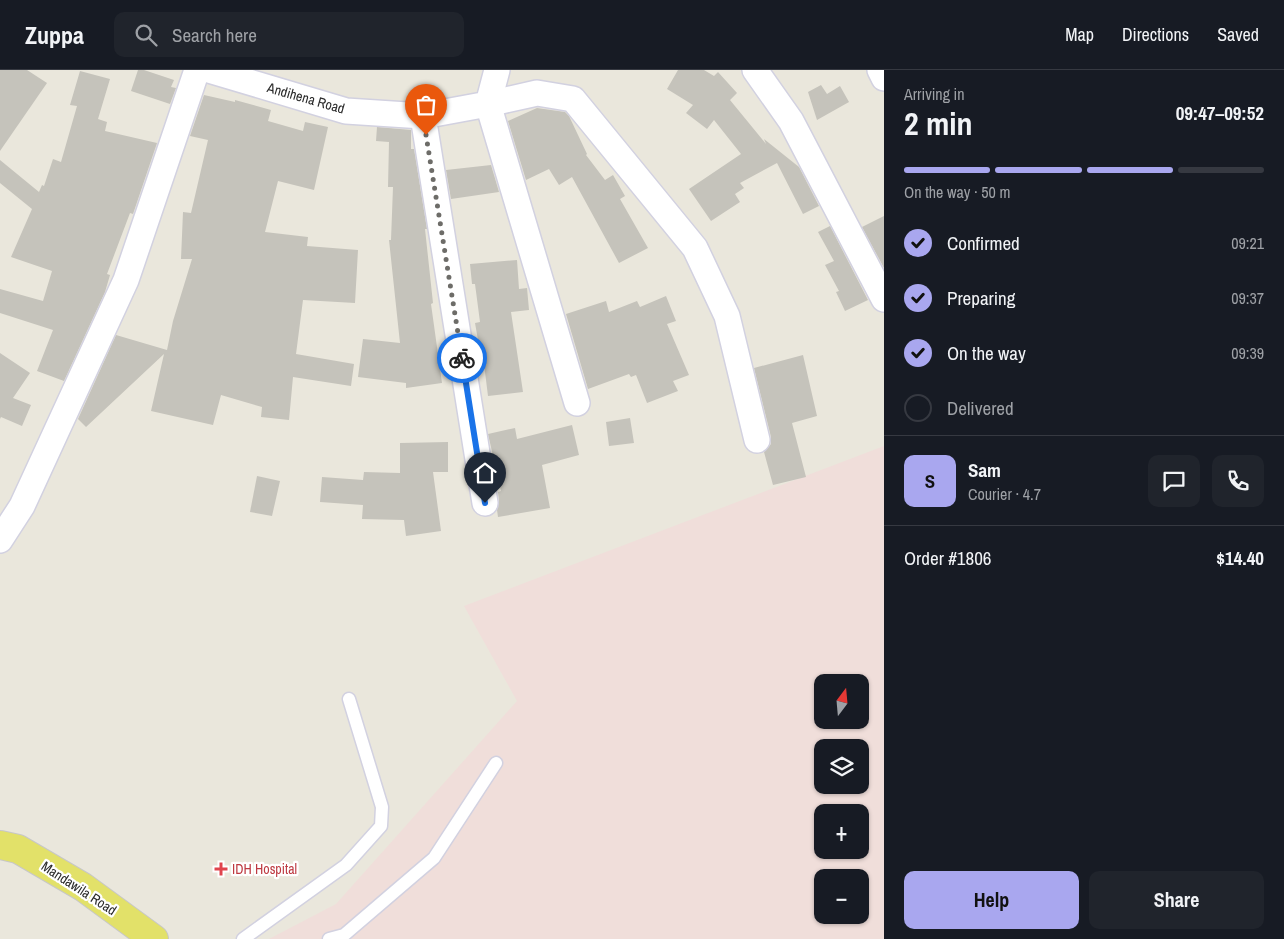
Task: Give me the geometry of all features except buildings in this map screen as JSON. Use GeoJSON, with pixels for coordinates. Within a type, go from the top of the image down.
{"type":"FeatureCollection","features":[{"type":"Feature","properties":{"kind":"main road","name":"Mandawila Road"},"geometry":{"type":"LineString","coordinates":[[0,845],[18,850],[83,887],[154,939]]}},
{"type":"Feature","properties":{"kind":"street"},"geometry":{"type":"LineString","coordinates":[[0,540],[22,506],[126,280],[197,70]]}},
{"type":"Feature","properties":{"kind":"street","name":"Andihena Road"},"geometry":{"type":"LineString","coordinates":[[209,70],[346,111],[423,116],[537,93],[573,99],[695,248],[727,316],[757,440]]}},
{"type":"Feature","properties":{"kind":"street"},"geometry":{"type":"LineString","coordinates":[[498,70],[488,104],[578,403]]}},
{"type":"Feature","properties":{"kind":"street"},"geometry":{"type":"LineString","coordinates":[[755,70],[791,121],[884,299]]}},
{"type":"Feature","properties":{"kind":"street"},"geometry":{"type":"LineString","coordinates":[[880,70],[884,78]]}},
{"type":"Feature","properties":{"kind":"street"},"geometry":{"type":"LineString","coordinates":[[423,116],[485,503]]}},
{"type":"Feature","properties":{"kind":"lane"},"geometry":{"type":"LineString","coordinates":[[243,939],[346,865],[381,826],[382,807],[349,700]]}},
{"type":"Feature","properties":{"kind":"lane"},"geometry":{"type":"LineString","coordinates":[[329,939],[344,935],[434,858],[496,763]]}},
{"type":"Feature","properties":{"kind":"shaded area"},"geometry":{"type":"Polygon","coordinates":[[[884,446],[884,939],[269,939],[336,904],[517,701],[464,606],[884,446]]]}},
{"type":"Feature","properties":{"kind":"way so far"},"geometry":{"type":"LineString","coordinates":[[426,135],[462,358]]}},
{"type":"Feature","properties":{"kind":"place","name":"IDH Hospital"},"geometry":{"type":"Point","coordinates":[221,869]}},
{"type":"Feature","properties":{"kind":"route"},"geometry":{"type":"LineString","coordinates":[[462,358],[485,503]]}}]}
